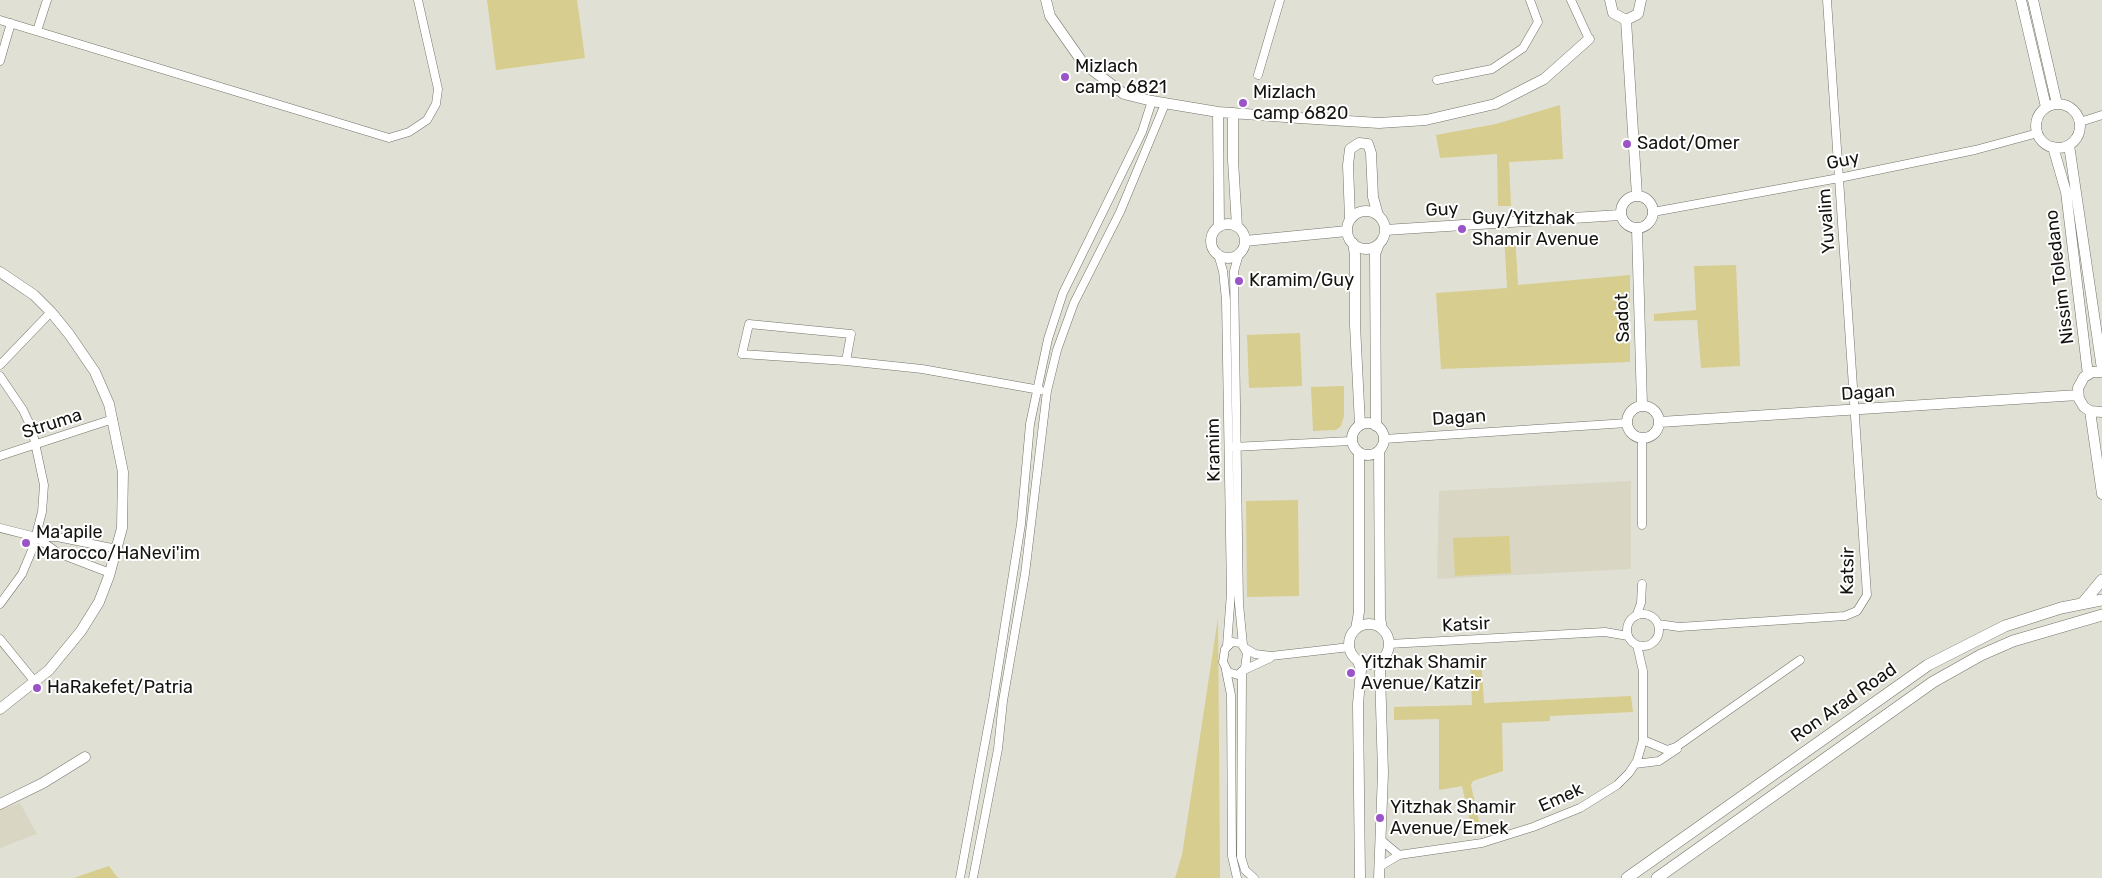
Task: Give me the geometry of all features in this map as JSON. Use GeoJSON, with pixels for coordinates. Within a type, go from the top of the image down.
{"type":"FeatureCollection","features":[{"type":"Feature","properties":{"kind":"main road"},"geometry":{"type":"LineString","coordinates":[[2082,604],[2102,580]]}},
{"type":"Feature","properties":{"kind":"main road","name":"Ron Arad Road"},"geometry":{"type":"LineString","coordinates":[[1627,878],[1928,665],[2005,626],[2061,608],[2102,600]]}},
{"type":"Feature","properties":{"kind":"main road","name":"Ron Arad Road"},"geometry":{"type":"LineString","coordinates":[[1657,878],[1933,682],[1980,655],[2013,641],[2102,615]]}},
{"type":"Feature","properties":{"kind":"street"},"geometry":{"type":"LineString","coordinates":[[37,31],[47,0]]}},
{"type":"Feature","properties":{"kind":"street"},"geometry":{"type":"LineString","coordinates":[[0,20],[389,138],[409,132],[427,120],[436,104],[438,89],[418,0]]}},
{"type":"Feature","properties":{"kind":"street"},"geometry":{"type":"LineString","coordinates":[[1046,0],[1050,16],[1083,63],[1124,94],[1152,102],[1218,112],[1379,123],[1426,120],[1495,104],[1544,79],[1589,39],[1571,0]]}},
{"type":"Feature","properties":{"kind":"street"},"geometry":{"type":"LineString","coordinates":[[1258,75],[1280,0]]}},
{"type":"Feature","properties":{"kind":"street"},"geometry":{"type":"LineString","coordinates":[[1436,80],[1492,70],[1523,48],[1538,22],[1530,0]]}},
{"type":"Feature","properties":{"kind":"street"},"geometry":{"type":"LineString","coordinates":[[1610,0],[1612,12],[1626,20]]}},
{"type":"Feature","properties":{"kind":"street"},"geometry":{"type":"LineString","coordinates":[[1626,20],[1638,14],[1643,0]]}},
{"type":"Feature","properties":{"kind":"street","name":"Yuvalim"},"geometry":{"type":"LineString","coordinates":[[1826,0],[1855,410]]}},
{"type":"Feature","properties":{"kind":"street"},"geometry":{"type":"LineString","coordinates":[[2021,0],[2046,107]]}},
{"type":"Feature","properties":{"kind":"street"},"geometry":{"type":"LineString","coordinates":[[2032,0],[2057,104]]}},
{"type":"Feature","properties":{"kind":"street"},"geometry":{"type":"LineString","coordinates":[[1626,20],[1637,196]]}},
{"type":"Feature","properties":{"kind":"street"},"geometry":{"type":"LineString","coordinates":[[0,61],[11,23]]}},
{"type":"Feature","properties":{"kind":"street"},"geometry":{"type":"LineString","coordinates":[[960,878],[1017,550],[1030,424],[1048,339],[1063,293],[1142,132],[1152,102]]}},
{"type":"Feature","properties":{"kind":"street"},"geometry":{"type":"LineString","coordinates":[[973,878],[998,749],[1025,574],[1047,391],[1057,350],[1074,303],[1120,212],[1165,104]]}},
{"type":"Feature","properties":{"kind":"street"},"geometry":{"type":"LineString","coordinates":[[2057,104],[2070,107],[2075,111],[2080,122],[2078,135],[2069,145],[2053,147],[2044,142],[2038,134],[2038,116],[2046,107],[2057,104]]}},
{"type":"Feature","properties":{"kind":"street"},"geometry":{"type":"LineString","coordinates":[[1218,112],[1219,227],[1212,239],[1213,248],[1218,254],[1229,258],[1239,254],[1245,241],[1241,230],[1228,224],[1219,227]]}},
{"type":"Feature","properties":{"kind":"street"},"geometry":{"type":"LineString","coordinates":[[1233,113],[1232,160],[1237,227]]}},
{"type":"Feature","properties":{"kind":"street"},"geometry":{"type":"LineString","coordinates":[[2080,122],[2102,115]]}},
{"type":"Feature","properties":{"kind":"street","name":"Guy"},"geometry":{"type":"LineString","coordinates":[[1653,212],[1839,178],[1975,150],[2038,134]]}},
{"type":"Feature","properties":{"kind":"street"},"geometry":{"type":"LineString","coordinates":[[1360,425],[1355,325],[1355,255],[1353,243],[1347,232],[1350,219],[1348,165],[1350,149],[1359,143],[1368,144],[1371,153],[1373,197],[1378,215],[1384,221],[1386,230],[1375,254],[1376,426],[1384,439],[1379,451],[1380,618],[1382,629],[1389,644],[1380,672],[1383,773],[1378,878]]}},
{"type":"Feature","properties":{"kind":"street","name":"Nissim Toledano"},"geometry":{"type":"LineString","coordinates":[[2069,145],[2102,370]]}},
{"type":"Feature","properties":{"kind":"street","name":"Nissim Toledano"},"geometry":{"type":"LineString","coordinates":[[2053,147],[2066,192],[2088,375]]}},
{"type":"Feature","properties":{"kind":"street"},"geometry":{"type":"LineString","coordinates":[[1637,196],[1650,203],[1653,212],[1646,226],[1637,229],[1626,225],[1620,216],[1624,202],[1637,196]]}},
{"type":"Feature","properties":{"kind":"street"},"geometry":{"type":"LineString","coordinates":[[1350,219],[1363,211],[1378,215]]}},
{"type":"Feature","properties":{"kind":"street","name":"Guy"},"geometry":{"type":"LineString","coordinates":[[1386,230],[1620,216]]}},
{"type":"Feature","properties":{"kind":"street","name":"Sadot"},"geometry":{"type":"LineString","coordinates":[[1637,229],[1642,405]]}},
{"type":"Feature","properties":{"kind":"street"},"geometry":{"type":"LineString","coordinates":[[1245,241],[1347,232]]}},
{"type":"Feature","properties":{"kind":"street"},"geometry":{"type":"LineString","coordinates":[[1353,243],[1363,248],[1379,244]]}},
{"type":"Feature","properties":{"kind":"street","name":"Kramim"},"geometry":{"type":"LineString","coordinates":[[1218,254],[1223,271],[1226,300],[1232,593],[1226,646]]}},
{"type":"Feature","properties":{"kind":"street","name":"Kramim"},"geometry":{"type":"LineString","coordinates":[[1239,254],[1234,271],[1239,604],[1244,647]]}},
{"type":"Feature","properties":{"kind":"street"},"geometry":{"type":"LineString","coordinates":[[0,272],[34,296],[51,312],[69,334],[95,372],[113,419],[123,472],[123,515],[117,549],[99,602],[82,631],[60,658],[35,682],[0,708]]}},
{"type":"Feature","properties":{"kind":"street"},"geometry":{"type":"LineString","coordinates":[[0,365],[51,312]]}},
{"type":"Feature","properties":{"kind":"street"},"geometry":{"type":"LineString","coordinates":[[846,361],[851,334],[749,324],[742,354],[846,361],[922,369],[1047,391]]}},
{"type":"Feature","properties":{"kind":"street"},"geometry":{"type":"LineString","coordinates":[[2102,370],[2088,375],[2080,384],[2078,395],[2084,407],[2090,411],[2102,412]]}},
{"type":"Feature","properties":{"kind":"street"},"geometry":{"type":"LineString","coordinates":[[0,376],[23,410],[36,445],[44,485],[42,512],[36,537],[25,568],[0,604]]}},
{"type":"Feature","properties":{"kind":"street","name":"Dagan"},"geometry":{"type":"LineString","coordinates":[[1660,422],[2078,395]]}},
{"type":"Feature","properties":{"kind":"street"},"geometry":{"type":"LineString","coordinates":[[1642,405],[1654,410],[1660,422],[1654,434],[1642,438],[1632,433],[1627,423],[1631,411],[1642,405]]}},
{"type":"Feature","properties":{"kind":"street","name":"Katsir"},"geometry":{"type":"LineString","coordinates":[[1658,624],[1679,627],[1845,616],[1857,611],[1867,595],[1855,410]]}},
{"type":"Feature","properties":{"kind":"street"},"geometry":{"type":"LineString","coordinates":[[2090,411],[2102,494]]}},
{"type":"Feature","properties":{"kind":"street","name":"Struma"},"geometry":{"type":"LineString","coordinates":[[0,456],[113,419]]}},
{"type":"Feature","properties":{"kind":"street"},"geometry":{"type":"LineString","coordinates":[[1360,878],[1358,704],[1360,670],[1358,660],[1350,647],[1359,612],[1358,453],[1351,441],[1353,432],[1360,425],[1368,423],[1376,426]]}},
{"type":"Feature","properties":{"kind":"street","name":"Dagan"},"geometry":{"type":"LineString","coordinates":[[1384,439],[1627,423]]}},
{"type":"Feature","properties":{"kind":"street"},"geometry":{"type":"LineString","coordinates":[[1642,438],[1642,526]]}},
{"type":"Feature","properties":{"kind":"street"},"geometry":{"type":"LineString","coordinates":[[1228,448],[1351,441]]}},
{"type":"Feature","properties":{"kind":"street"},"geometry":{"type":"LineString","coordinates":[[1358,453],[1367,456],[1379,451]]}},
{"type":"Feature","properties":{"kind":"street"},"geometry":{"type":"LineString","coordinates":[[0,528],[36,537],[58,537],[117,549]]}},
{"type":"Feature","properties":{"kind":"street"},"geometry":{"type":"LineString","coordinates":[[36,537],[58,553],[110,573]]}},
{"type":"Feature","properties":{"kind":"street"},"geometry":{"type":"LineString","coordinates":[[1642,584],[1642,594],[1637,614],[1628,624],[1628,636],[1637,645],[1649,645],[1658,636],[1658,624],[1649,614],[1642,594]]}},
{"type":"Feature","properties":{"kind":"street"},"geometry":{"type":"LineString","coordinates":[[1637,614],[1649,614]]}},
{"type":"Feature","properties":{"kind":"street"},"geometry":{"type":"LineString","coordinates":[[1356,629],[1372,624],[1382,629]]}},
{"type":"Feature","properties":{"kind":"street","name":"Katsir"},"geometry":{"type":"LineString","coordinates":[[1605,632],[1628,624]]}},
{"type":"Feature","properties":{"kind":"street","name":"Katsir"},"geometry":{"type":"LineString","coordinates":[[1658,636],[1679,627]]}},
{"type":"Feature","properties":{"kind":"street","name":"Katsir"},"geometry":{"type":"LineString","coordinates":[[1389,644],[1605,632],[1628,636]]}},
{"type":"Feature","properties":{"kind":"street"},"geometry":{"type":"LineString","coordinates":[[0,639],[35,682]]}},
{"type":"Feature","properties":{"kind":"street"},"geometry":{"type":"LineString","coordinates":[[1237,878],[1232,856],[1231,695],[1223,658],[1226,646],[1235,642],[1260,655],[1277,656],[1350,647]]}},
{"type":"Feature","properties":{"kind":"street","name":"Emek"},"geometry":{"type":"LineString","coordinates":[[1399,855],[1482,843],[1533,827],[1580,808],[1600,796],[1629,774],[1635,764],[1643,740],[1643,671],[1637,645]]}},
{"type":"Feature","properties":{"kind":"street","name":"Emek"},"geometry":{"type":"LineString","coordinates":[[1643,671],[1649,645]]}},
{"type":"Feature","properties":{"kind":"street"},"geometry":{"type":"LineString","coordinates":[[1244,647],[1247,660],[1243,672],[1241,850],[1242,863],[1254,878]]}},
{"type":"Feature","properties":{"kind":"street"},"geometry":{"type":"LineString","coordinates":[[1226,670],[1234,675],[1243,672],[1256,663],[1277,656]]}},
{"type":"Feature","properties":{"kind":"street"},"geometry":{"type":"LineString","coordinates":[[1358,660],[1368,664],[1383,659]]}},
{"type":"Feature","properties":{"kind":"street"},"geometry":{"type":"LineString","coordinates":[[1643,740],[1667,750],[1685,741],[1800,660]]}},
{"type":"Feature","properties":{"kind":"street"},"geometry":{"type":"LineString","coordinates":[[1635,764],[1659,762],[1674,752],[1685,741]]}},
{"type":"Feature","properties":{"kind":"street"},"geometry":{"type":"LineString","coordinates":[[0,804],[43,783],[85,757]]}},
{"type":"Feature","properties":{"kind":"street"},"geometry":{"type":"LineString","coordinates":[[1379,867],[1399,855],[1381,840]]}},
{"type":"Feature","properties":{"kind":"shaded area"},"geometry":{"type":"Polygon","coordinates":[[[487,0],[577,0],[585,58],[496,70],[487,0]]]}},
{"type":"Feature","properties":{"kind":"shaded area"},"geometry":{"type":"Polygon","coordinates":[[[1560,105],[1563,159],[1509,162],[1511,206],[1498,206],[1497,154],[1440,158],[1436,135],[1496,124],[1560,105]]]}},
{"type":"Feature","properties":{"kind":"shaded area"},"geometry":{"type":"Polygon","coordinates":[[[1515,234],[1518,285],[1630,275],[1630,362],[1441,369],[1436,293],[1507,288],[1504,235],[1515,234]]]}},
{"type":"Feature","properties":{"kind":"shaded area"},"geometry":{"type":"Polygon","coordinates":[[[1736,265],[1740,366],[1701,368],[1697,320],[1654,321],[1654,314],[1696,310],[1694,266],[1736,265]]]}},
{"type":"Feature","properties":{"kind":"shaded area"},"geometry":{"type":"Polygon","coordinates":[[[1300,333],[1302,386],[1249,388],[1247,335],[1300,333]]]}},
{"type":"Feature","properties":{"kind":"shaded area"},"geometry":{"type":"Polygon","coordinates":[[[1344,386],[1344,416],[1341,426],[1336,430],[1313,431],[1311,387],[1344,386]]]}},
{"type":"Feature","properties":{"kind":"shaded area"},"geometry":{"type":"Polygon","coordinates":[[[1631,481],[1631,569],[1437,579],[1439,491],[1631,481]]]}},
{"type":"Feature","properties":{"kind":"shaded area"},"geometry":{"type":"Polygon","coordinates":[[[1298,500],[1299,596],[1247,597],[1246,501],[1298,500]]]}},
{"type":"Feature","properties":{"kind":"shaded area"},"geometry":{"type":"Polygon","coordinates":[[[1509,536],[1511,573],[1455,576],[1453,538],[1509,536]]]}},
{"type":"Feature","properties":{"kind":"shaded area"},"geometry":{"type":"Polygon","coordinates":[[[1218,618],[1220,878],[1175,878],[1182,855],[1218,618]]]}},
{"type":"Feature","properties":{"kind":"shaded area"},"geometry":{"type":"Polygon","coordinates":[[[1470,657],[1481,657],[1484,703],[1631,696],[1633,712],[1550,716],[1550,721],[1502,723],[1503,771],[1473,781],[1471,785],[1481,830],[1473,834],[1462,786],[1439,790],[1439,719],[1394,720],[1394,707],[1472,705],[1470,657]]]}},
{"type":"Feature","properties":{"kind":"shaded area"},"geometry":{"type":"Polygon","coordinates":[[[20,803],[37,834],[0,848],[0,810],[20,803]]]}},
{"type":"Feature","properties":{"kind":"shaded area"},"geometry":{"type":"Polygon","coordinates":[[[109,866],[118,878],[74,878],[91,872],[109,866]]]}},
{"type":"Feature","properties":{"kind":"place","name":"Mizlach camp 6821"},"geometry":{"type":"Point","coordinates":[1065,77]}},
{"type":"Feature","properties":{"kind":"place","name":"Mizlach camp 6820"},"geometry":{"type":"Point","coordinates":[1243,103]}},
{"type":"Feature","properties":{"kind":"place","name":"Sadot/Omer"},"geometry":{"type":"Point","coordinates":[1627,144]}},
{"type":"Feature","properties":{"kind":"place","name":"Guy/Yitzhak Shamir Avenue"},"geometry":{"type":"Point","coordinates":[1462,229]}},
{"type":"Feature","properties":{"kind":"place","name":"Kramim/Guy"},"geometry":{"type":"Point","coordinates":[1239,281]}},
{"type":"Feature","properties":{"kind":"place","name":"Ma'apile Marocco/HaNevi'im"},"geometry":{"type":"Point","coordinates":[26,543]}},
{"type":"Feature","properties":{"kind":"place","name":"Yitzhak Shamir Avenue/Katzir"},"geometry":{"type":"Point","coordinates":[1351,673]}},
{"type":"Feature","properties":{"kind":"place","name":"HaRakefet/Patria"},"geometry":{"type":"Point","coordinates":[37,688]}},
{"type":"Feature","properties":{"kind":"place","name":"Yitzhak Shamir Avenue/Emek"},"geometry":{"type":"Point","coordinates":[1380,818]}}]}
